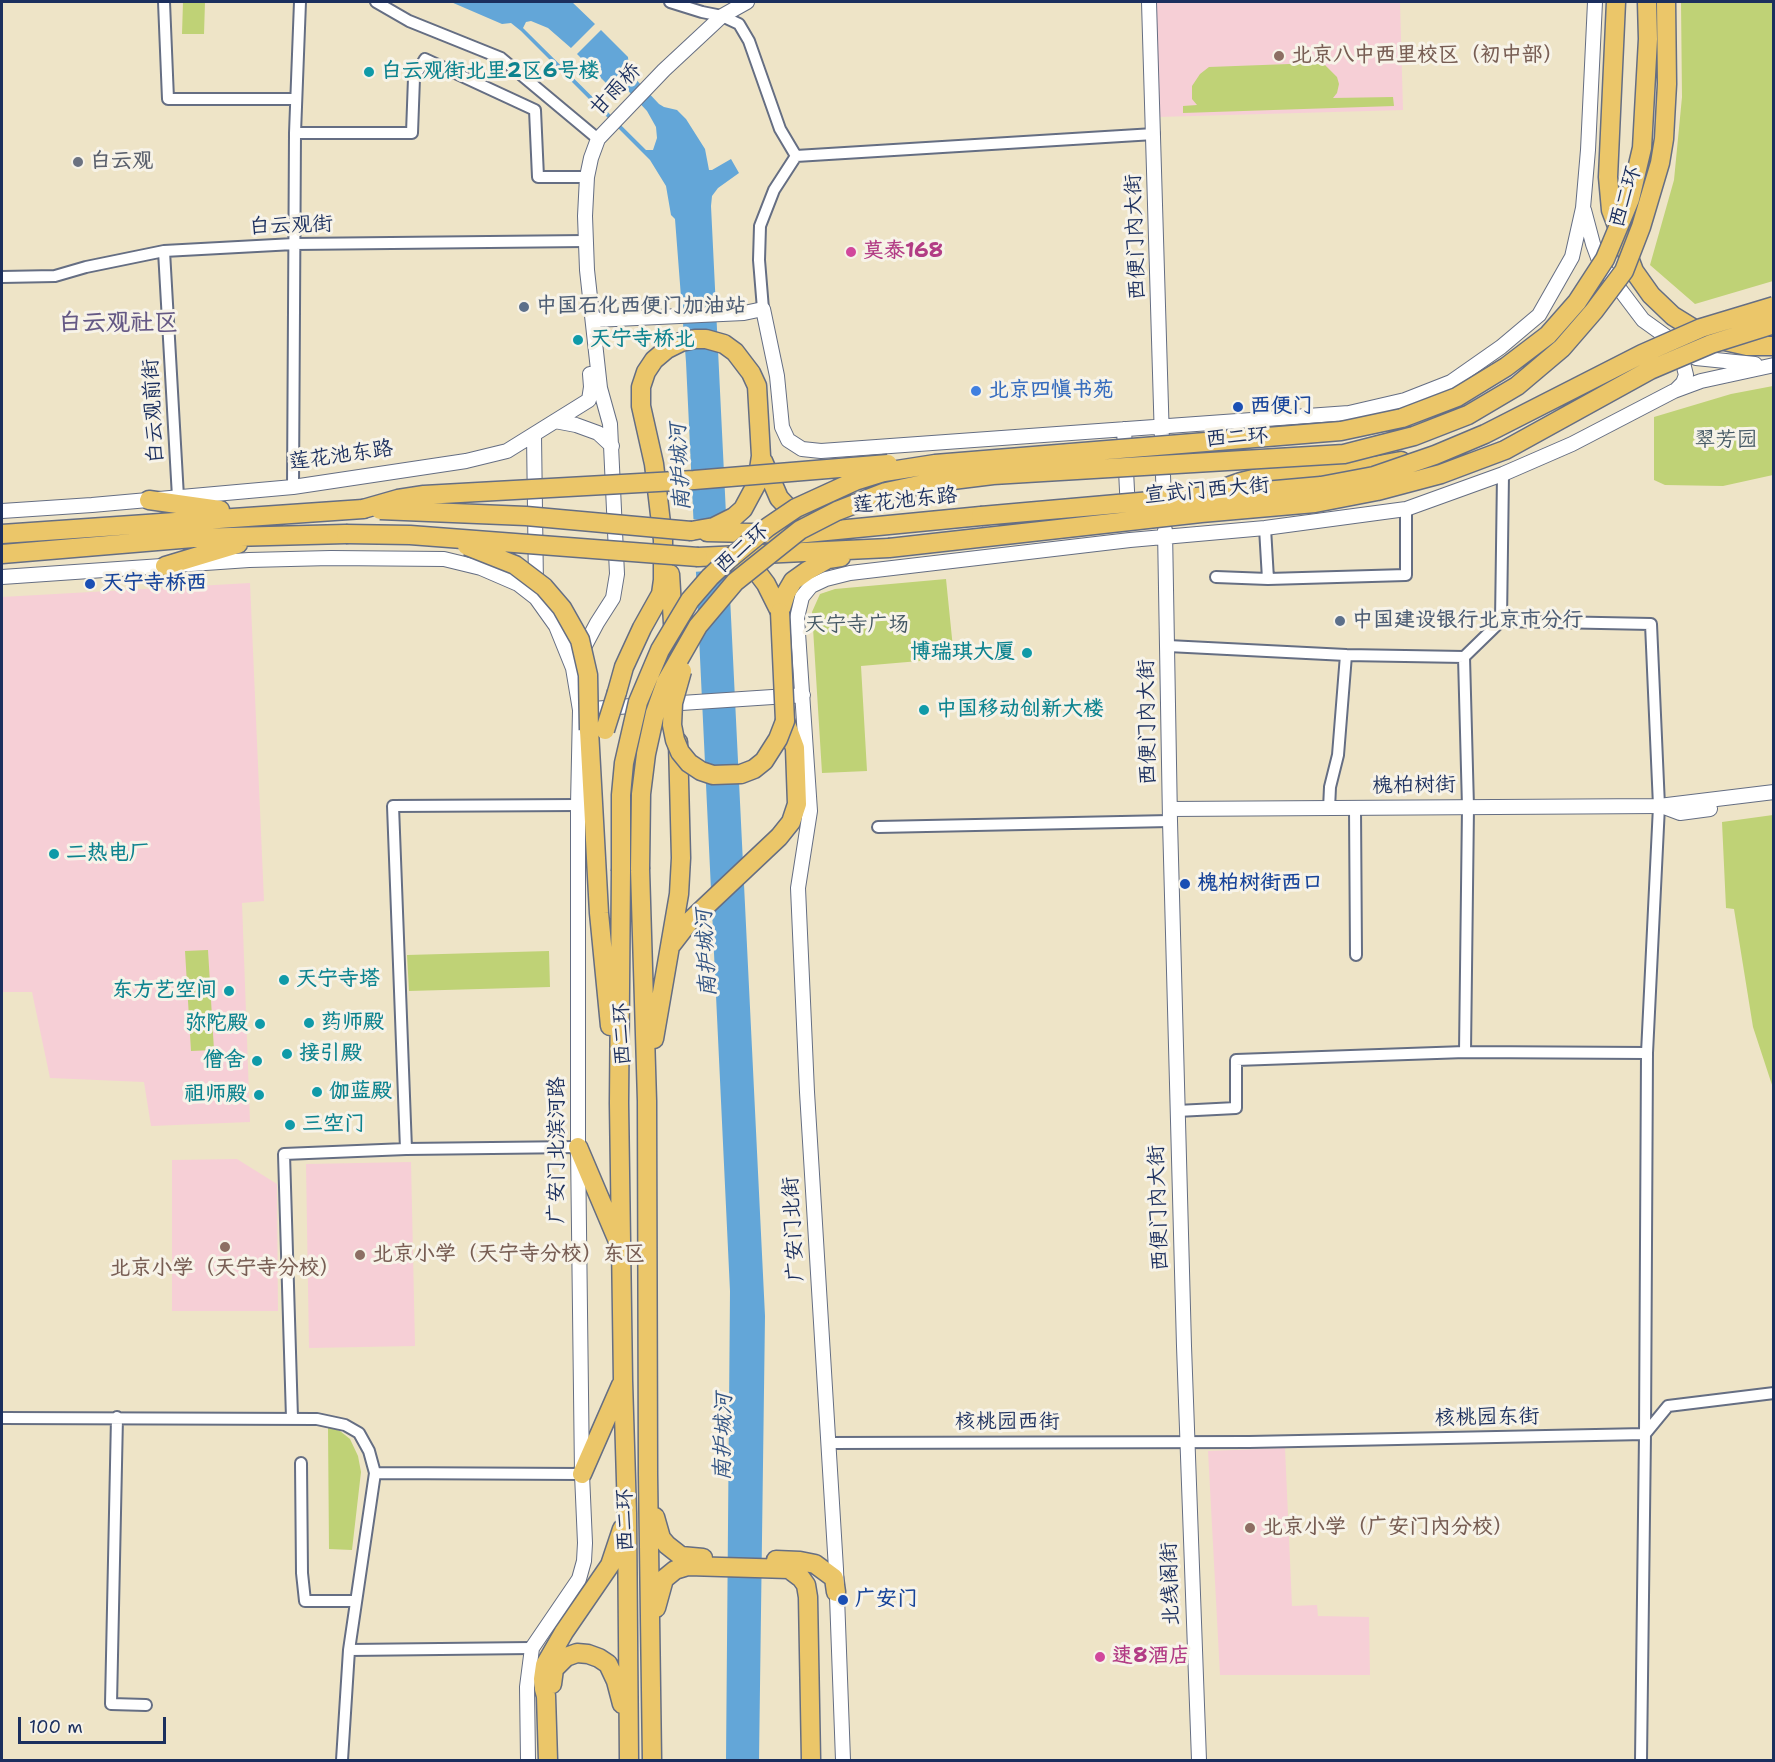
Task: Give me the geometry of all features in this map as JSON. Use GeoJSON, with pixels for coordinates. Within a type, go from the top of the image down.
{"type":"FeatureCollection","features":[{"type":"Feature","properties":{"kind":"highway"},"geometry":{"type":"LineString","coordinates":[[1617,2],[1608,177],[1611,210],[1634,271],[1651,295],[1673,316],[1707,338],[1747,346],[1773,346]]}},
{"type":"Feature","properties":{"kind":"highway","name":"西二环"},"geometry":{"type":"LineString","coordinates":[[629,1761],[627,1514],[620,1249],[621,795],[630,729],[647,678],[660,650],[690,600],[728,560],[768,527],[796,508],[855,481],[884,472],[935,464],[1341,431],[1402,418],[1457,397],[1506,367],[1548,335],[1577,302],[1605,259],[1630,199],[1642,148],[1648,50],[1647,2]]}},
{"type":"Feature","properties":{"kind":"highway","name":"西二环"},"geometry":{"type":"LineString","coordinates":[[652,1761],[648,1474],[647,1101],[640,869],[641,794],[655,712],[666,682],[698,626],[735,582],[768,553],[800,530],[837,511],[886,492],[928,483],[993,475],[1344,454],[1436,428],[1468,415],[1517,386],[1562,348],[1624,271],[1641,227],[1660,163],[1664,139],[1667,84],[1666,2]]}},
{"type":"Feature","properties":{"kind":"highway","name":"宣武门西大街"},"geometry":{"type":"LineString","coordinates":[[1200,497],[1321,486],[1374,476],[1435,455],[1485,434],[1632,359],[1701,328],[1773,306]]}},
{"type":"Feature","properties":{"kind":"highway","name":"宣武门西大街"},"geometry":{"type":"LineString","coordinates":[[698,557],[889,548],[1201,513],[1315,504],[1377,491],[1441,474],[1505,450],[1650,370],[1711,344],[1773,324]]}},
{"type":"Feature","properties":{"kind":"highway"},"geometry":{"type":"LineString","coordinates":[[647,1101],[656,1021],[679,894],[681,858],[677,722],[681,700],[672,582],[663,540],[654,464],[641,406],[641,387],[646,372],[654,360],[667,349],[681,342],[695,339],[706,339],[724,344],[744,362],[757,386],[765,483],[794,514],[828,521],[981,516]]}},
{"type":"Feature","properties":{"kind":"highway"},"geometry":{"type":"LineString","coordinates":[[363,509],[398,499],[424,495],[694,480],[879,464],[935,464]]}},
{"type":"Feature","properties":{"kind":"highway"},"geometry":{"type":"LineString","coordinates":[[691,531],[714,527],[734,517],[765,483]]}},
{"type":"Feature","properties":{"kind":"highway","name":"莲花池东路"},"geometry":{"type":"LineString","coordinates":[[8,533],[363,509],[526,516],[691,531],[796,534],[1200,497]]}},
{"type":"Feature","properties":{"kind":"highway"},"geometry":{"type":"LineString","coordinates":[[149,500],[257,515]]}},
{"type":"Feature","properties":{"kind":"highway"},"geometry":{"type":"LineString","coordinates":[[9,553],[193,538],[346,534],[410,535],[698,557],[754,568],[766,584],[780,612]]}},
{"type":"Feature","properties":{"kind":"highway"},"geometry":{"type":"LineString","coordinates":[[165,566],[261,537]]}},
{"type":"Feature","properties":{"kind":"highway"},"geometry":{"type":"LineString","coordinates":[[451,539],[515,565],[544,587],[562,608],[580,640],[597,730]]}},
{"type":"Feature","properties":{"kind":"highway"},"geometry":{"type":"LineString","coordinates":[[619,1103],[585,800],[597,730],[617,692],[624,667],[642,628],[661,594],[663,540]]}},
{"type":"Feature","properties":{"kind":"highway"},"geometry":{"type":"LineString","coordinates":[[669,948],[689,922],[779,837],[791,822],[797,804],[795,748],[785,721],[780,612],[786,593],[793,581],[828,560],[889,548]]}},
{"type":"Feature","properties":{"kind":"highway"},"geometry":{"type":"LineString","coordinates":[[690,641],[673,703],[672,725],[675,740],[689,763],[713,775],[741,774],[754,769],[764,761],[778,739],[785,721]]}},
{"type":"Feature","properties":{"kind":"highway"},"geometry":{"type":"LineString","coordinates":[[578,1147],[620,1249]]}},
{"type":"Feature","properties":{"kind":"highway"},"geometry":{"type":"LineString","coordinates":[[582,1474],[622,1380]]}},
{"type":"Feature","properties":{"kind":"highway"},"geometry":{"type":"LineString","coordinates":[[648,1474],[661,1538],[681,1556],[710,1563]]}},
{"type":"Feature","properties":{"kind":"highway"},"geometry":{"type":"LineString","coordinates":[[548,1761],[546,1696],[543,1679],[545,1665],[564,1632],[610,1565],[627,1514]]}},
{"type":"Feature","properties":{"kind":"highway"},"geometry":{"type":"LineString","coordinates":[[651,1660],[652,1623],[664,1579],[675,1570],[710,1563],[815,1564],[834,1578],[836,1592]]}},
{"type":"Feature","properties":{"kind":"highway"},"geometry":{"type":"LineString","coordinates":[[791,1563],[806,1585],[808,1597],[818,1761]]}},
{"type":"Feature","properties":{"kind":"highway"},"geometry":{"type":"LineString","coordinates":[[546,1696],[552,1686],[554,1669],[566,1657],[577,1653],[599,1658],[608,1664],[616,1682],[629,1729]]}},
{"type":"Feature","properties":{"kind":"highway"},"geometry":{"type":"LineString","coordinates":[[811,1761],[814,1721]]}},
{"type":"Feature","properties":{"kind":"street"},"geometry":{"type":"LineString","coordinates":[[164,2],[168,99],[296,99]]}},
{"type":"Feature","properties":{"kind":"street"},"geometry":{"type":"LineString","coordinates":[[293,487],[295,132],[300,2]]}},
{"type":"Feature","properties":{"kind":"street"},"geometry":{"type":"LineString","coordinates":[[376,2],[409,21],[501,58],[598,140],[587,177],[586,241],[600,388],[610,424],[617,574],[614,598],[597,623],[573,668]]}},
{"type":"Feature","properties":{"kind":"street"},"geometry":{"type":"LineString","coordinates":[[670,2],[722,16],[739,24],[749,41],[780,129],[796,156]]}},
{"type":"Feature","properties":{"kind":"street"},"geometry":{"type":"LineString","coordinates":[[722,16],[747,2]]}},
{"type":"Feature","properties":{"kind":"street","name":"西便门内大街"},"geometry":{"type":"LineString","coordinates":[[1149,2],[1168,646],[1177,1111],[1187,1442]]}},
{"type":"Feature","properties":{"kind":"street","name":"宣武门西大街"},"geometry":{"type":"LineString","coordinates":[[763,309],[777,376],[782,427],[788,440],[802,449],[821,451],[1349,413],[1405,400],[1450,382],[1501,347],[1539,315],[1572,257],[1583,208],[1595,2]]}},
{"type":"Feature","properties":{"kind":"street","name":"甘雨桥"},"geometry":{"type":"LineString","coordinates":[[598,140],[664,70],[722,16]]}},
{"type":"Feature","properties":{"kind":"street"},"geometry":{"type":"LineString","coordinates":[[295,132],[412,133],[414,78],[425,58],[536,110],[538,177],[587,177]]}},
{"type":"Feature","properties":{"kind":"street"},"geometry":{"type":"LineString","coordinates":[[796,156],[1154,134]]}},
{"type":"Feature","properties":{"kind":"street"},"geometry":{"type":"LineString","coordinates":[[594,320],[744,313],[763,309],[759,260],[760,226],[774,190],[796,156]]}},
{"type":"Feature","properties":{"kind":"street","name":"宣武门西大街"},"geometry":{"type":"LineString","coordinates":[[1583,208],[1597,255],[1606,272],[1643,320],[1696,358],[1771,365]]}},
{"type":"Feature","properties":{"kind":"street","name":"白云观街"},"geometry":{"type":"LineString","coordinates":[[2,277],[55,276],[86,267],[164,251],[294,244],[586,241]]}},
{"type":"Feature","properties":{"kind":"street","name":"白云观前街"},"geometry":{"type":"LineString","coordinates":[[164,251],[178,496]]}},
{"type":"Feature","properties":{"kind":"street","name":"莲花池东路"},"geometry":{"type":"LineString","coordinates":[[2,511],[293,487],[466,461],[507,451],[589,400],[591,387],[588,332],[594,320]]}},
{"type":"Feature","properties":{"kind":"street"},"geometry":{"type":"LineString","coordinates":[[1674,391],[1683,383],[1686,375],[1679,345]]}},
{"type":"Feature","properties":{"kind":"street","name":"宣武门西大街"},"geometry":{"type":"LineString","coordinates":[[850,573],[1130,540],[1265,528],[1406,509],[1503,474],[1572,444],[1674,391],[1701,381],[1771,365]]}},
{"type":"Feature","properties":{"kind":"street"},"geometry":{"type":"LineString","coordinates":[[555,421],[598,433],[612,446]]}},
{"type":"Feature","properties":{"kind":"street"},"geometry":{"type":"LineString","coordinates":[[1124,429],[1130,540]]}},
{"type":"Feature","properties":{"kind":"street"},"geometry":{"type":"LineString","coordinates":[[534,435],[536,598]]}},
{"type":"Feature","properties":{"kind":"street"},"geometry":{"type":"LineString","coordinates":[[1168,646],[1346,655],[1464,657],[1501,621],[1503,474]]}},
{"type":"Feature","properties":{"kind":"street"},"geometry":{"type":"LineString","coordinates":[[1216,577],[1268,579],[1406,575],[1406,509]]}},
{"type":"Feature","properties":{"kind":"street"},"geometry":{"type":"LineString","coordinates":[[1265,528],[1268,579]]}},
{"type":"Feature","properties":{"kind":"street"},"geometry":{"type":"LineString","coordinates":[[2,577],[331,558],[444,559],[503,576],[536,598]]}},
{"type":"Feature","properties":{"kind":"street","name":"广安门北街"},"geometry":{"type":"LineString","coordinates":[[843,1761],[798,888],[810,811],[797,618],[802,597],[811,585],[850,573]]}},
{"type":"Feature","properties":{"kind":"street","name":"广安门北滨河路"},"geometry":{"type":"LineString","coordinates":[[528,1761],[527,1687],[532,1648],[579,1579],[584,1561],[585,1543],[578,1147],[585,800],[580,710],[573,668],[556,626],[536,598]]}},
{"type":"Feature","properties":{"kind":"street"},"geometry":{"type":"LineString","coordinates":[[1501,621],[1652,624],[1659,806],[1647,1053],[1641,1761]]}},
{"type":"Feature","properties":{"kind":"street"},"geometry":{"type":"LineString","coordinates":[[556,626],[588,630],[597,623]]}},
{"type":"Feature","properties":{"kind":"street"},"geometry":{"type":"LineString","coordinates":[[1329,809],[1330,787],[1338,755],[1346,655]]}},
{"type":"Feature","properties":{"kind":"street"},"geometry":{"type":"LineString","coordinates":[[1464,657],[1468,807],[1465,1052]]}},
{"type":"Feature","properties":{"kind":"street"},"geometry":{"type":"LineString","coordinates":[[580,710],[681,700],[802,695]]}},
{"type":"Feature","properties":{"kind":"street","name":"槐柏树街"},"geometry":{"type":"LineString","coordinates":[[1170,815],[1355,808],[1659,806],[1773,792]]}},
{"type":"Feature","properties":{"kind":"street"},"geometry":{"type":"LineString","coordinates":[[406,1149],[393,806],[585,800]]}},
{"type":"Feature","properties":{"kind":"street","name":"槐柏树街"},"geometry":{"type":"LineString","coordinates":[[1659,806],[1680,813],[1773,801]]}},
{"type":"Feature","properties":{"kind":"street"},"geometry":{"type":"LineString","coordinates":[[1355,808],[1356,955]]}},
{"type":"Feature","properties":{"kind":"street"},"geometry":{"type":"LineString","coordinates":[[878,827],[1170,815]]}},
{"type":"Feature","properties":{"kind":"street"},"geometry":{"type":"LineString","coordinates":[[1177,1111],[1236,1108],[1236,1060],[1465,1052],[1647,1053]]}},
{"type":"Feature","properties":{"kind":"street"},"geometry":{"type":"LineString","coordinates":[[292,1418],[284,1154],[406,1149],[578,1147]]}},
{"type":"Feature","properties":{"kind":"street"},"geometry":{"type":"LineString","coordinates":[[1645,1434],[1668,1406],[1773,1393]]}},
{"type":"Feature","properties":{"kind":"street"},"geometry":{"type":"LineString","coordinates":[[117,1417],[111,1704],[146,1705]]}},
{"type":"Feature","properties":{"kind":"street"},"geometry":{"type":"LineString","coordinates":[[2,1418],[317,1419],[345,1425],[359,1433],[369,1451],[375,1473],[349,1650],[342,1761]]}},
{"type":"Feature","properties":{"kind":"street","name":"核桃园东街"},"geometry":{"type":"LineString","coordinates":[[1187,1442],[1645,1434]]}},
{"type":"Feature","properties":{"kind":"street","name":"核桃园西街"},"geometry":{"type":"LineString","coordinates":[[828,1443],[1187,1442]]}},
{"type":"Feature","properties":{"kind":"street","name":"北线阁街"},"geometry":{"type":"LineString","coordinates":[[1187,1442],[1199,1761]]}},
{"type":"Feature","properties":{"kind":"street"},"geometry":{"type":"LineString","coordinates":[[302,1462],[305,1601],[356,1601]]}},
{"type":"Feature","properties":{"kind":"street"},"geometry":{"type":"LineString","coordinates":[[375,1473],[582,1474]]}},
{"type":"Feature","properties":{"kind":"street"},"geometry":{"type":"LineString","coordinates":[[349,1650],[532,1648]]}},
{"type":"Feature","properties":{"kind":"shaded area","name":"北京八中西里校区（初中部）"},"geometry":{"type":"Polygon","coordinates":[[[1154,2],[1400,2],[1403,110],[1158,117],[1154,2]]]}},
{"type":"Feature","properties":{"kind":"shaded area"},"geometry":{"type":"Polygon","coordinates":[[[250,583],[264,901],[242,903],[250,1122],[151,1126],[144,1082],[50,1078],[32,992],[2,992],[2,597],[250,583]]]}},
{"type":"Feature","properties":{"kind":"shaded area","name":"北京小学（天宁寺分校）"},"geometry":{"type":"Polygon","coordinates":[[[237,1159],[277,1184],[278,1311],[172,1311],[172,1160],[237,1159]]]}},
{"type":"Feature","properties":{"kind":"shaded area","name":"北京小学（天宁寺分校）东区"},"geometry":{"type":"Polygon","coordinates":[[[411,1162],[415,1346],[309,1348],[306,1164],[411,1162]]]}},
{"type":"Feature","properties":{"kind":"shaded area","name":"北京小学（广安门内分校）"},"geometry":{"type":"Polygon","coordinates":[[[1285,1448],[1292,1606],[1317,1605],[1318,1616],[1369,1617],[1370,1675],[1220,1675],[1208,1451],[1285,1448]]]}},
{"type":"Feature","properties":{"kind":"green space"},"geometry":{"type":"Polygon","coordinates":[[[183,2],[205,2],[204,34],[182,34],[183,2]]]}},
{"type":"Feature","properties":{"kind":"green space"},"geometry":{"type":"Polygon","coordinates":[[[1681,2],[1774,2],[1773,281],[1695,304],[1650,265],[1674,180],[1682,97],[1681,2]]]}},
{"type":"Feature","properties":{"kind":"green space"},"geometry":{"type":"Polygon","coordinates":[[[1316,63],[1325,65],[1337,77],[1339,84],[1333,98],[1393,97],[1394,106],[1183,113],[1183,106],[1197,105],[1192,99],[1192,86],[1200,74],[1209,67],[1316,63]]]}},
{"type":"Feature","properties":{"kind":"green space","name":"翠芳园"},"geometry":{"type":"Polygon","coordinates":[[[1773,386],[1773,475],[1723,486],[1665,485],[1654,480],[1654,417],[1731,394],[1773,386]]]}},
{"type":"Feature","properties":{"kind":"green space","name":"天宁寺广场"},"geometry":{"type":"Polygon","coordinates":[[[946,579],[954,658],[861,666],[867,771],[822,773],[812,612],[820,594],[835,589],[946,579]]]}},
{"type":"Feature","properties":{"kind":"green space"},"geometry":{"type":"Polygon","coordinates":[[[1774,815],[1773,1088],[1753,1027],[1734,909],[1726,908],[1722,822],[1774,815]]]}},
{"type":"Feature","properties":{"kind":"green space"},"geometry":{"type":"Polygon","coordinates":[[[208,950],[214,1050],[191,1051],[185,951],[208,950]]]}},
{"type":"Feature","properties":{"kind":"green space"},"geometry":{"type":"Polygon","coordinates":[[[549,951],[550,987],[409,991],[407,955],[549,951]]]}},
{"type":"Feature","properties":{"kind":"green space"},"geometry":{"type":"Polygon","coordinates":[[[328,1427],[340,1431],[350,1439],[358,1456],[361,1472],[352,1550],[329,1549],[328,1427]]]}},
{"type":"Feature","properties":{"kind":"water"},"geometry":{"type":"Polygon","coordinates":[[[451,2],[572,2],[595,24],[571,48],[548,28],[531,21],[526,22],[523,28],[646,150],[653,150],[657,138],[656,127],[647,111],[620,82],[607,84],[577,54],[601,30],[628,57],[629,72],[659,104],[677,110],[686,119],[705,149],[709,170],[731,159],[739,173],[718,188],[712,196],[711,206],[765,1316],[759,1760],[726,1760],[730,1291],[686,362],[675,219],[671,215],[666,186],[650,160],[521,31],[511,23],[502,24],[451,2]]]}},
{"type":"Feature","properties":{"kind":"pier"},"geometry":{"type":"Polygon","coordinates":[[[690,519],[729,522],[732,569],[693,572],[690,519]]]}},
{"type":"Feature","properties":{"kind":"place","name":"北京八中西里校区（初中部）"},"geometry":{"type":"Point","coordinates":[1279,56]}},
{"type":"Feature","properties":{"kind":"place","name":"白云观街北里2区6号楼"},"geometry":{"type":"Point","coordinates":[369,72]}},
{"type":"Feature","properties":{"kind":"place","name":"白云观"},"geometry":{"type":"Point","coordinates":[78,162]}},
{"type":"Feature","properties":{"kind":"place","name":"莫泰168"},"geometry":{"type":"Point","coordinates":[851,252]}},
{"type":"Feature","properties":{"kind":"place","name":"中国石化西便门加油站"},"geometry":{"type":"Point","coordinates":[524,307]}},
{"type":"Feature","properties":{"kind":"place","name":"天宁寺桥北"},"geometry":{"type":"Point","coordinates":[578,340]}},
{"type":"Feature","properties":{"kind":"place","name":"北京四慎书苑"},"geometry":{"type":"Point","coordinates":[976,391]}},
{"type":"Feature","properties":{"kind":"place","name":"西便门"},"geometry":{"type":"Point","coordinates":[1238,407]}},
{"type":"Feature","properties":{"kind":"place","name":"天宁寺桥西"},"geometry":{"type":"Point","coordinates":[90,584]}},
{"type":"Feature","properties":{"kind":"place","name":"中国建设银行北京市分行"},"geometry":{"type":"Point","coordinates":[1340,621]}},
{"type":"Feature","properties":{"kind":"place","name":"博瑞琪大厦"},"geometry":{"type":"Point","coordinates":[1027,653]}},
{"type":"Feature","properties":{"kind":"place","name":"中国移动创新大楼"},"geometry":{"type":"Point","coordinates":[924,710]}},
{"type":"Feature","properties":{"kind":"place","name":"二热电厂"},"geometry":{"type":"Point","coordinates":[54,854]}},
{"type":"Feature","properties":{"kind":"place","name":"槐柏树街西口"},"geometry":{"type":"Point","coordinates":[1185,884]}},
{"type":"Feature","properties":{"kind":"place","name":"天宁寺塔"},"geometry":{"type":"Point","coordinates":[284,980]}},
{"type":"Feature","properties":{"kind":"place","name":"东方艺空间"},"geometry":{"type":"Point","coordinates":[229,991]}},
{"type":"Feature","properties":{"kind":"place","name":"药师殿"},"geometry":{"type":"Point","coordinates":[309,1023]}},
{"type":"Feature","properties":{"kind":"place","name":"弥陀殿"},"geometry":{"type":"Point","coordinates":[260,1024]}},
{"type":"Feature","properties":{"kind":"place","name":"接引殿"},"geometry":{"type":"Point","coordinates":[287,1054]}},
{"type":"Feature","properties":{"kind":"place","name":"僧舍"},"geometry":{"type":"Point","coordinates":[257,1061]}},
{"type":"Feature","properties":{"kind":"place","name":"伽蓝殿"},"geometry":{"type":"Point","coordinates":[317,1092]}},
{"type":"Feature","properties":{"kind":"place","name":"祖师殿"},"geometry":{"type":"Point","coordinates":[259,1095]}},
{"type":"Feature","properties":{"kind":"place","name":"三空门"},"geometry":{"type":"Point","coordinates":[290,1125]}},
{"type":"Feature","properties":{"kind":"place","name":"北京小学（天宁寺分校）"},"geometry":{"type":"Point","coordinates":[225,1247]}},
{"type":"Feature","properties":{"kind":"place","name":"北京小学（天宁寺分校）东区"},"geometry":{"type":"Point","coordinates":[360,1255]}},
{"type":"Feature","properties":{"kind":"place","name":"北京小学（广安门内分校）"},"geometry":{"type":"Point","coordinates":[1250,1528]}},
{"type":"Feature","properties":{"kind":"place","name":"广安门"},"geometry":{"type":"Point","coordinates":[843,1600]}},
{"type":"Feature","properties":{"kind":"place","name":"速8酒店"},"geometry":{"type":"Point","coordinates":[1100,1657]}},
{"type":"Feature","properties":{"kind":"district","name":"白云观社区"},"geometry":{"type":"Point","coordinates":[118,324]}},
{"type":"Feature","properties":{"kind":"water label","name":"南护城河"},"geometry":{"type":"Point","coordinates":[681,467]}},
{"type":"Feature","properties":{"kind":"water label","name":"南护城河"},"geometry":{"type":"Point","coordinates":[707,953]}},
{"type":"Feature","properties":{"kind":"water label","name":"南护城河"},"geometry":{"type":"Point","coordinates":[724,1437]}}]}
